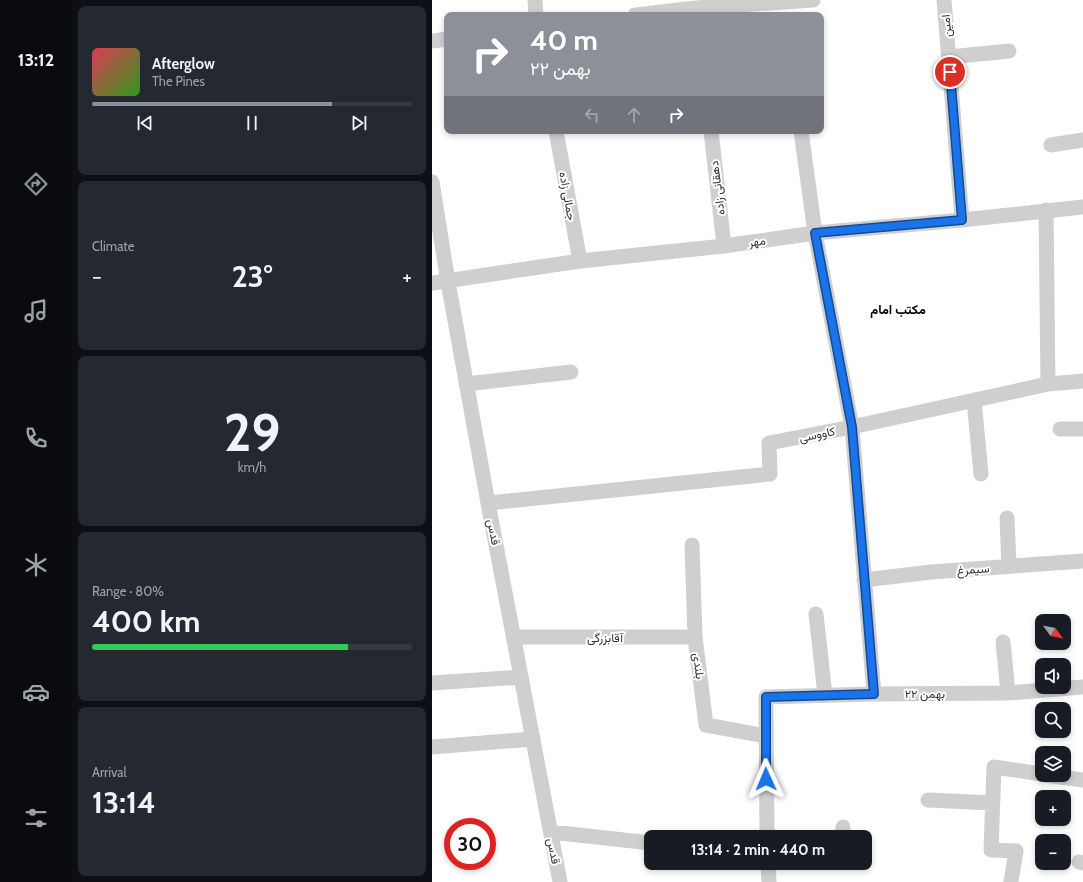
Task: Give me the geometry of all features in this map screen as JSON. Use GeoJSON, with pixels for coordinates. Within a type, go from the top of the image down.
{"type":"FeatureCollection","features":[{"type":"Feature","properties":{"kind":"street"},"geometry":{"type":"LineString","coordinates":[[535,0],[536,12]]}},
{"type":"Feature","properties":{"kind":"street"},"geometry":{"type":"LineString","coordinates":[[661,12],[696,8],[784,8],[813,0]]}},
{"type":"Feature","properties":{"kind":"street","name":"امین"},"geometry":{"type":"LineString","coordinates":[[944,0],[962,220]]}},
{"type":"Feature","properties":{"kind":"street"},"geometry":{"type":"LineString","coordinates":[[432,41],[444,39]]}},
{"type":"Feature","properties":{"kind":"street"},"geometry":{"type":"LineString","coordinates":[[949,57],[1009,51]]}},
{"type":"Feature","properties":{"kind":"street","name":"جمالی زاده"},"geometry":{"type":"LineString","coordinates":[[557,134],[580,261]]}},
{"type":"Feature","properties":{"kind":"street","name":"دهقانی زاده"},"geometry":{"type":"LineString","coordinates":[[711,134],[724,246]]}},
{"type":"Feature","properties":{"kind":"street"},"geometry":{"type":"LineString","coordinates":[[801,134],[815,233],[852,427],[874,694]]}},
{"type":"Feature","properties":{"kind":"street"},"geometry":{"type":"LineString","coordinates":[[1051,145],[1083,140]]}},
{"type":"Feature","properties":{"kind":"street","name":"قدس"},"geometry":{"type":"LineString","coordinates":[[432,182],[466,384],[560,882]]}},
{"type":"Feature","properties":{"kind":"street","name":"مهر"},"geometry":{"type":"LineString","coordinates":[[432,283],[448,282],[580,261],[724,246],[815,233],[962,220],[1083,207]]}},
{"type":"Feature","properties":{"kind":"street"},"geometry":{"type":"LineString","coordinates":[[1046,210],[1048,384]]}},
{"type":"Feature","properties":{"kind":"street"},"geometry":{"type":"LineString","coordinates":[[466,384],[571,372]]}},
{"type":"Feature","properties":{"kind":"street","name":"کاووسی"},"geometry":{"type":"LineString","coordinates":[[488,503],[770,474],[770,443],[852,427],[1048,384],[1083,381]]}},
{"type":"Feature","properties":{"kind":"street"},"geometry":{"type":"LineString","coordinates":[[974,400],[981,474]]}},
{"type":"Feature","properties":{"kind":"street"},"geometry":{"type":"LineString","coordinates":[[1060,429],[1083,429]]}},
{"type":"Feature","properties":{"kind":"street"},"geometry":{"type":"LineString","coordinates":[[1007,518],[1009,566]]}},
{"type":"Feature","properties":{"kind":"street","name":"بلندی"},"geometry":{"type":"LineString","coordinates":[[692,545],[695,637],[706,726],[766,736]]}},
{"type":"Feature","properties":{"kind":"street","name":"سیمرغ"},"geometry":{"type":"LineString","coordinates":[[864,580],[931,572],[1083,561]]}},
{"type":"Feature","properties":{"kind":"street"},"geometry":{"type":"LineString","coordinates":[[816,614],[825,695]]}},
{"type":"Feature","properties":{"kind":"street","name":"آقابزرگی"},"geometry":{"type":"LineString","coordinates":[[514,638],[695,637]]}},
{"type":"Feature","properties":{"kind":"street"},"geometry":{"type":"LineString","coordinates":[[1003,642],[1008,693]]}},
{"type":"Feature","properties":{"kind":"street"},"geometry":{"type":"LineString","coordinates":[[432,683],[521,677]]}},
{"type":"Feature","properties":{"kind":"street","name":"۲۲ بهمن"},"geometry":{"type":"LineString","coordinates":[[766,736],[766,697],[874,694],[1008,693],[1083,687]]}},
{"type":"Feature","properties":{"kind":"street"},"geometry":{"type":"LineString","coordinates":[[766,736],[767,830]]}},
{"type":"Feature","properties":{"kind":"street"},"geometry":{"type":"LineString","coordinates":[[432,746],[532,739]]}},
{"type":"Feature","properties":{"kind":"street"},"geometry":{"type":"LineString","coordinates":[[1011,882],[1016,851],[991,850],[994,768],[1035,773]]}},
{"type":"Feature","properties":{"kind":"street"},"geometry":{"type":"LineString","coordinates":[[1071,778],[1083,780]]}},
{"type":"Feature","properties":{"kind":"street"},"geometry":{"type":"LineString","coordinates":[[928,800],[993,803]]}},
{"type":"Feature","properties":{"kind":"street"},"geometry":{"type":"LineString","coordinates":[[550,832],[644,842]]}},
{"type":"Feature","properties":{"kind":"street"},"geometry":{"type":"LineString","coordinates":[[768,870],[769,882]]}},
{"type":"Feature","properties":{"kind":"district","name":"مکتب امام"},"geometry":{"type":"Point","coordinates":[898,309]}},
{"type":"Feature","properties":{"kind":"route"},"geometry":{"type":"LineString","coordinates":[[766,779],[766,697],[874,694],[852,427],[815,233],[962,220],[950,72]]}}]}
